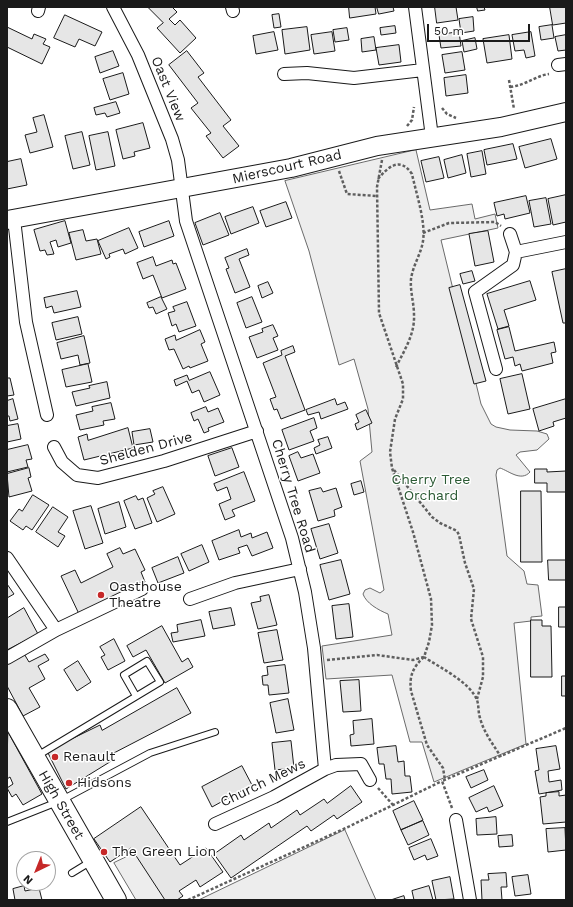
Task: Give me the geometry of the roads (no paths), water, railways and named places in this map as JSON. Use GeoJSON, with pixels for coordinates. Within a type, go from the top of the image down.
{"type":"FeatureCollection","features":[{"type":"Feature","properties":{"kind":"main road","name":"High Street"},"geometry":{"type":"LineString","coordinates":[[9,718],[60,801],[116,900]]}},
{"type":"Feature","properties":{"kind":"street","name":"Oast View"},"geometry":{"type":"LineString","coordinates":[[113,7],[138,55],[165,120],[178,160],[181,188]]}},
{"type":"Feature","properties":{"kind":"street"},"geometry":{"type":"LineString","coordinates":[[415,7],[432,137]]}},
{"type":"Feature","properties":{"kind":"street"},"geometry":{"type":"LineString","coordinates":[[284,74],[307,73],[354,78],[423,70]]}},
{"type":"Feature","properties":{"kind":"street","name":"Mierscourt Road"},"geometry":{"type":"LineString","coordinates":[[11,220],[291,168],[384,145],[501,127],[566,112]]}},
{"type":"Feature","properties":{"kind":"street","name":"Cherry Tree Road"},"geometry":{"type":"LineString","coordinates":[[181,188],[186,221],[282,506],[300,569],[316,661],[325,769]]}},
{"type":"Feature","properties":{"kind":"street"},"geometry":{"type":"LineString","coordinates":[[11,220],[26,322],[46,415]]}},
{"type":"Feature","properties":{"kind":"street"},"geometry":{"type":"LineString","coordinates":[[496,369],[474,292],[513,265],[516,252],[510,234]]}},
{"type":"Feature","properties":{"kind":"street"},"geometry":{"type":"LineString","coordinates":[[516,252],[566,242]]}},
{"type":"Feature","properties":{"kind":"street","name":"Shelden Drive"},"geometry":{"type":"LineString","coordinates":[[54,447],[62,462],[77,475],[98,478],[164,461],[257,431]]}},
{"type":"Feature","properties":{"kind":"street"},"geometry":{"type":"LineString","coordinates":[[7,558],[56,630]]}},
{"type":"Feature","properties":{"kind":"street"},"geometry":{"type":"LineString","coordinates":[[190,599],[235,583],[300,569]]}},
{"type":"Feature","properties":{"kind":"street"},"geometry":{"type":"LineString","coordinates":[[7,658],[56,630],[142,589]]}},
{"type":"Feature","properties":{"kind":"street"},"geometry":{"type":"LineString","coordinates":[[325,769],[336,765],[360,764],[370,780]]}},
{"type":"Feature","properties":{"kind":"street","name":"Church Mews"},"geometry":{"type":"LineString","coordinates":[[215,824],[274,798],[325,769]]}},
{"type":"Feature","properties":{"kind":"street"},"geometry":{"type":"LineString","coordinates":[[456,820],[470,900]]}},
{"type":"Feature","properties":{"kind":"lane"},"geometry":{"type":"LineString","coordinates":[[34,758],[160,682],[147,661],[124,675],[136,696]]}},
{"type":"Feature","properties":{"kind":"lane"},"geometry":{"type":"LineString","coordinates":[[7,822],[60,801],[150,753],[215,732]]}},
{"type":"Feature","properties":{"kind":"lane"},"geometry":{"type":"LineString","coordinates":[[72,873],[94,860]]}},
{"type":"Feature","properties":{"kind":"place","name":"Oasthouse Theatre"},"geometry":{"type":"Point","coordinates":[101,595]}},
{"type":"Feature","properties":{"kind":"place","name":"Renault"},"geometry":{"type":"Point","coordinates":[55,757]}},
{"type":"Feature","properties":{"kind":"place","name":"Hidsons"},"geometry":{"type":"Point","coordinates":[69,783]}},
{"type":"Feature","properties":{"kind":"place","name":"The Green Lion"},"geometry":{"type":"Point","coordinates":[104,852]}},
{"type":"Feature","properties":{"kind":"park label","name":"Cherry Tree Orchard"},"geometry":{"type":"Point","coordinates":[431,488]}}]}
